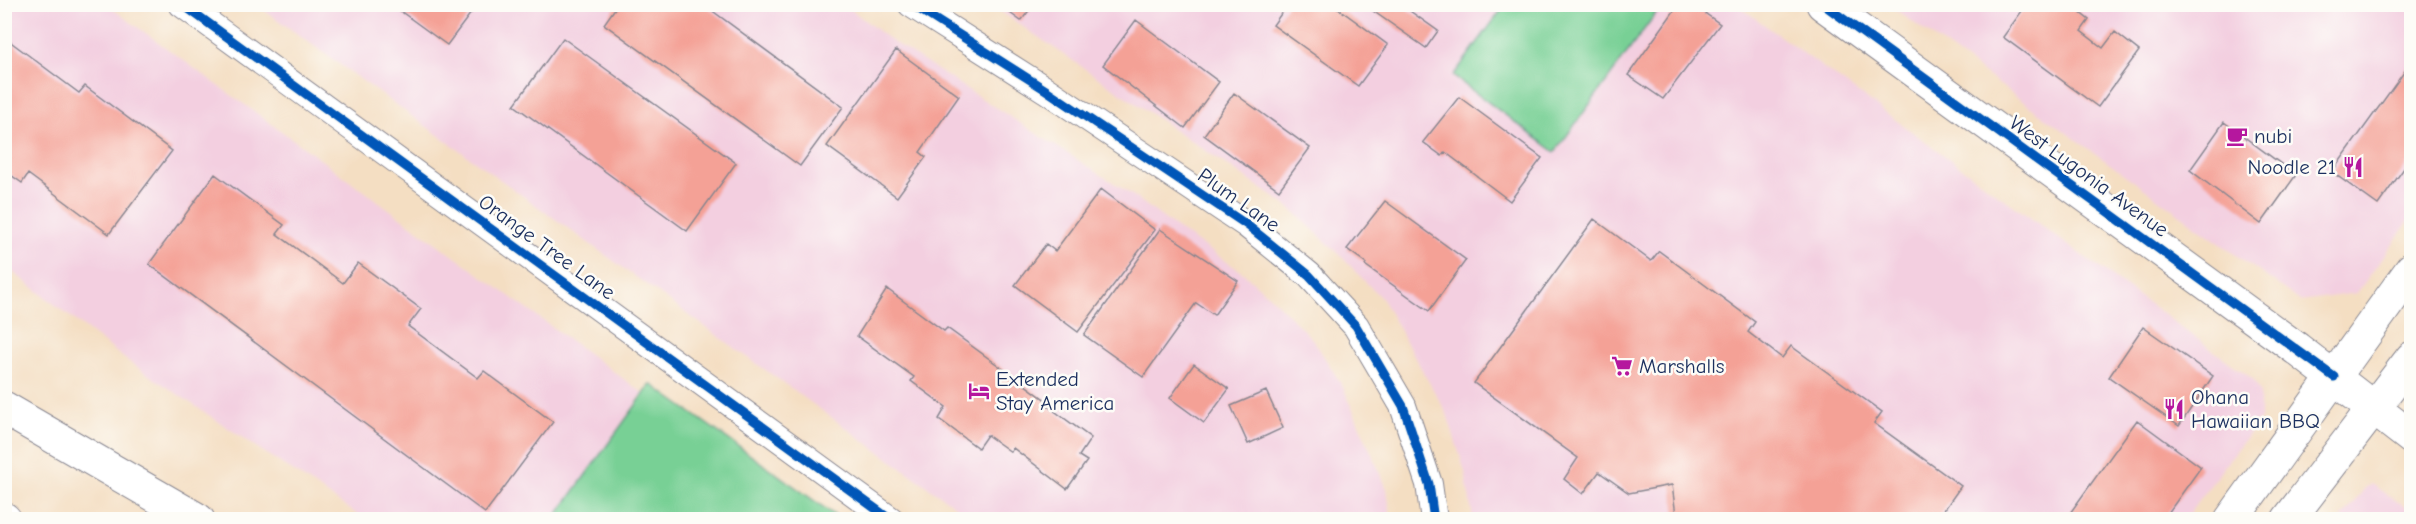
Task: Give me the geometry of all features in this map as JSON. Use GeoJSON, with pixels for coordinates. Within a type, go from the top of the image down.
{"type":"FeatureCollection","features":[{"type":"Feature","properties":{"kind":"main road","name":"West Lugonia Avenue"},"geometry":{"type":"LineString","coordinates":[[1823,4],[2334,377],[2412,438]]}},
{"type":"Feature","properties":{"kind":"main road"},"geometry":{"type":"LineString","coordinates":[[2231,519],[2412,269]]}},
{"type":"Feature","properties":{"kind":"main road"},"geometry":{"type":"LineString","coordinates":[[2288,519],[2412,358]]}},
{"type":"Feature","properties":{"kind":"main road"},"geometry":{"type":"LineString","coordinates":[[4,409],[159,519]]}},
{"type":"Feature","properties":{"kind":"main road"},"geometry":{"type":"LineString","coordinates":[[4,409],[198,519]]}},
{"type":"Feature","properties":{"kind":"street","name":"Orange Tree Lane"},"geometry":{"type":"LineString","coordinates":[[182,4],[891,519]]}},
{"type":"Feature","properties":{"kind":"street","name":"Plum Lane"},"geometry":{"type":"LineString","coordinates":[[911,4],[1046,90],[1238,219],[1309,275],[1356,326],[1404,408],[1429,484],[1434,519]]}},
{"type":"Feature","properties":{"kind":"shaded area"},"geometry":{"type":"Polygon","coordinates":[[[4,5],[107,5],[643,393],[554,519],[364,519],[125,359],[5,266],[4,5]]]}},
{"type":"Feature","properties":{"kind":"shaded area"},"geometry":{"type":"Polygon","coordinates":[[[257,5],[845,5],[890,40],[1131,194],[1242,272],[1276,302],[1314,341],[1343,387],[1387,489],[1391,519],[973,519],[257,5]]]}},
{"type":"Feature","properties":{"kind":"shaded area"},"geometry":{"type":"Polygon","coordinates":[[[991,5],[1505,5],[1453,77],[1555,152],[1662,5],[1737,5],[2254,380],[2260,392],[2260,419],[2185,519],[1473,519],[1465,472],[1447,414],[1382,299],[1290,208],[991,5]]]}},
{"type":"Feature","properties":{"kind":"shaded area"},"geometry":{"type":"Polygon","coordinates":[[[1889,5],[2411,5],[2411,218],[2357,293],[2300,301],[1889,5]]]}},
{"type":"Feature","properties":{"kind":"shaded area"},"geometry":{"type":"Polygon","coordinates":[[[2371,484],[2411,511],[2411,519],[2341,519],[2365,488],[2371,484]]]}},
{"type":"Feature","properties":{"kind":"green space"},"geometry":{"type":"Polygon","coordinates":[[[1505,5],[1662,5],[1555,152],[1453,76],[1505,5]]]}},
{"type":"Feature","properties":{"kind":"green space"},"geometry":{"type":"Polygon","coordinates":[[[651,384],[840,519],[554,519],[651,384]]]}},
{"type":"Feature","properties":{"kind":"building"},"geometry":{"type":"Polygon","coordinates":[[[618,4],[703,4],[843,107],[800,166],[604,24],[618,4]]]}},
{"type":"Feature","properties":{"kind":"building"},"geometry":{"type":"Polygon","coordinates":[[[993,4],[1034,4],[1021,21],[1003,8],[1001,11],[993,4]]]}},
{"type":"Feature","properties":{"kind":"building"},"geometry":{"type":"Polygon","coordinates":[[[1288,4],[1332,4],[1388,45],[1358,86],[1273,25],[1288,4]]]}},
{"type":"Feature","properties":{"kind":"building"},"geometry":{"type":"Polygon","coordinates":[[[1363,4],[1400,4],[1438,31],[1426,48],[1363,4]]]}},
{"type":"Feature","properties":{"kind":"building"},"geometry":{"type":"Polygon","coordinates":[[[1679,4],[1692,4],[1720,24],[1663,99],[1628,75],[1679,4]]]}},
{"type":"Feature","properties":{"kind":"building"},"geometry":{"type":"Polygon","coordinates":[[[2027,4],[2069,4],[2089,20],[2081,31],[2103,48],[2115,32],[2139,51],[2098,107],[2003,37],[2027,4]]]}},
{"type":"Feature","properties":{"kind":"building"},"geometry":{"type":"Polygon","coordinates":[[[392,5],[477,5],[447,45],[392,5]]]}},
{"type":"Feature","properties":{"kind":"building"},"geometry":{"type":"Polygon","coordinates":[[[1136,20],[1219,82],[1185,128],[1103,65],[1136,20]]]}},
{"type":"Feature","properties":{"kind":"building"},"geometry":{"type":"Polygon","coordinates":[[[4,37],[79,93],[85,86],[172,151],[109,234],[28,174],[22,183],[4,170],[4,37]]]}},
{"type":"Feature","properties":{"kind":"building"},"geometry":{"type":"Polygon","coordinates":[[[563,38],[736,163],[687,231],[514,105],[563,38]]]}},
{"type":"Feature","properties":{"kind":"building"},"geometry":{"type":"Polygon","coordinates":[[[896,50],[959,96],[920,152],[926,157],[897,197],[827,146],[896,50]]]}},
{"type":"Feature","properties":{"kind":"building"},"geometry":{"type":"Polygon","coordinates":[[[2412,61],[2412,157],[2378,205],[2332,172],[2412,61]]]}},
{"type":"Feature","properties":{"kind":"building"},"geometry":{"type":"Polygon","coordinates":[[[1234,93],[1310,148],[1279,190],[1204,135],[1234,93]]]}},
{"type":"Feature","properties":{"kind":"building"},"geometry":{"type":"Polygon","coordinates":[[[1459,97],[1542,158],[1510,201],[1445,152],[1442,156],[1423,142],[1459,97]]]}},
{"type":"Feature","properties":{"kind":"building"},"geometry":{"type":"Polygon","coordinates":[[[2224,122],[2296,175],[2261,224],[2190,170],[2224,122]]]}},
{"type":"Feature","properties":{"kind":"building"},"geometry":{"type":"Polygon","coordinates":[[[215,174],[284,225],[277,234],[343,283],[358,263],[421,309],[408,326],[478,378],[484,371],[553,422],[485,513],[149,264],[215,174]]]}},
{"type":"Feature","properties":{"kind":"building"},"geometry":{"type":"Polygon","coordinates":[[[1101,189],[1155,230],[1078,332],[1015,285],[1046,244],[1055,251],[1101,189]]]}},
{"type":"Feature","properties":{"kind":"building"},"geometry":{"type":"Polygon","coordinates":[[[1385,201],[1466,260],[1429,311],[1365,265],[1366,263],[1347,249],[1385,201]]]}},
{"type":"Feature","properties":{"kind":"building","name":"Marshalls"},"geometry":{"type":"Polygon","coordinates":[[[1594,219],[1651,261],[1659,251],[1755,322],[1748,332],[1782,358],[1791,346],[1882,412],[1874,423],[1961,486],[1937,520],[1701,520],[1692,513],[1676,515],[1672,485],[1629,493],[1599,472],[1583,494],[1564,479],[1578,458],[1474,383],[1594,219]]]}},
{"type":"Feature","properties":{"kind":"building"},"geometry":{"type":"Polygon","coordinates":[[[1160,229],[1238,281],[1214,315],[1196,303],[1143,377],[1084,335],[1160,229]]]}},
{"type":"Feature","properties":{"kind":"building","name":"Extended Stay America"},"geometry":{"type":"Polygon","coordinates":[[[887,289],[944,331],[947,328],[1047,401],[1045,404],[1091,438],[1079,456],[1087,461],[1067,489],[1013,448],[1011,452],[987,435],[978,448],[939,419],[946,407],[911,381],[914,377],[857,336],[887,289]]]}},
{"type":"Feature","properties":{"kind":"building"},"geometry":{"type":"Polygon","coordinates":[[[2143,327],[2213,376],[2179,426],[2109,377],[2143,327]]]}},
{"type":"Feature","properties":{"kind":"building"},"geometry":{"type":"Polygon","coordinates":[[[1194,364],[1229,389],[1204,423],[1170,398],[1194,364]]]}},
{"type":"Feature","properties":{"kind":"building"},"geometry":{"type":"Polygon","coordinates":[[[1266,391],[1283,428],[1248,444],[1231,406],[1266,391]]]}},
{"type":"Feature","properties":{"kind":"building"},"geometry":{"type":"Polygon","coordinates":[[[2137,420],[2201,467],[2163,520],[2065,520],[2137,420]]]}},
{"type":"Feature","properties":{"kind":"cycle path"},"geometry":{"type":"LineString","coordinates":[[182,4],[891,520]]}},
{"type":"Feature","properties":{"kind":"cycle path"},"geometry":{"type":"LineString","coordinates":[[911,4],[1046,90],[1247,225],[1309,275],[1356,326],[1403,406],[1429,484],[1434,520]]}},
{"type":"Feature","properties":{"kind":"cycle path"},"geometry":{"type":"LineString","coordinates":[[1823,4],[2334,377]]}},
{"type":"Feature","properties":{"kind":"place","name":"nubi"},"geometry":{"type":"Point","coordinates":[2237,136]}},
{"type":"Feature","properties":{"kind":"place","name":"Noodle 21"},"geometry":{"type":"Point","coordinates":[2353,167]}},
{"type":"Feature","properties":{"kind":"place","name":"Marshalls"},"geometry":{"type":"Point","coordinates":[1622,366]}},
{"type":"Feature","properties":{"kind":"place","name":"Extended Stay America"},"geometry":{"type":"Point","coordinates":[979,391]}},
{"type":"Feature","properties":{"kind":"place","name":"Ohana Hawaiian BBQ"},"geometry":{"type":"Point","coordinates":[2174,409]}}]}
